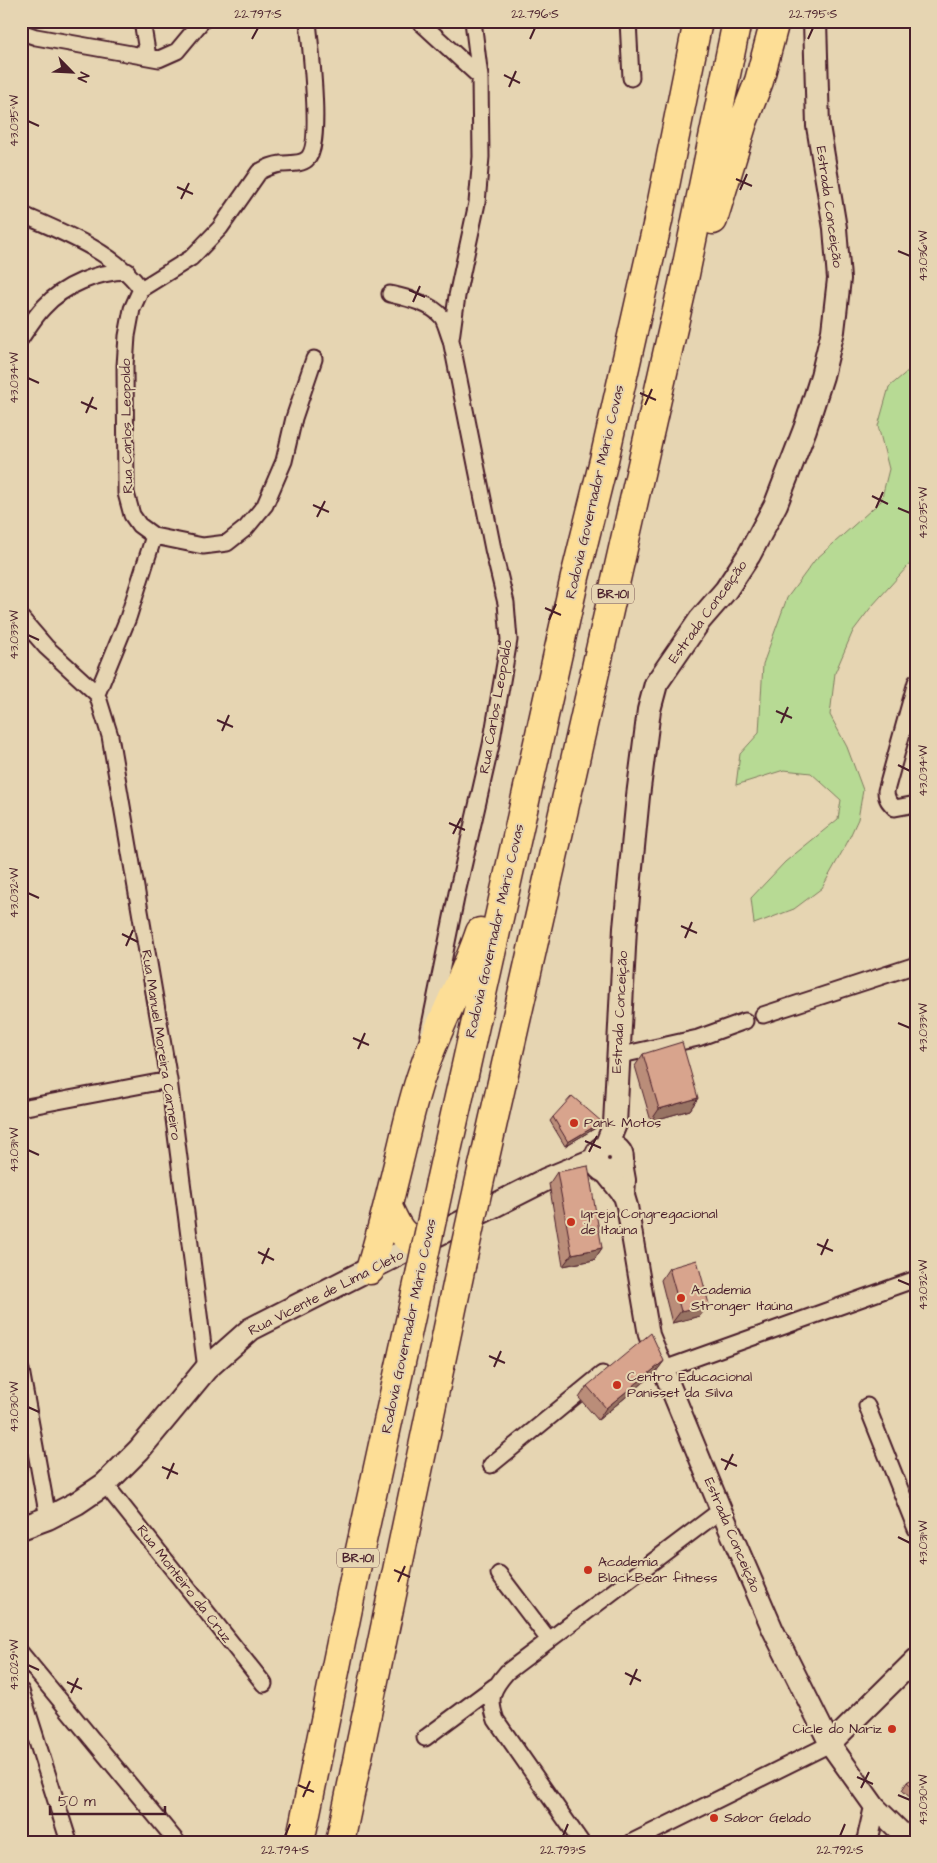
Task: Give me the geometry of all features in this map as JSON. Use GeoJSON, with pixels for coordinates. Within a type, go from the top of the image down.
{"type":"FeatureCollection","features":[{"type":"Feature","properties":{"kind":"highway","name":"Rodovia Governador Mário Covas"},"geometry":{"type":"LineString","coordinates":[[300,1842],[360,1550],[440,1182],[524,800],[658,221],[698,21]]}},
{"type":"Feature","properties":{"kind":"highway","name":"BR-101"},"geometry":{"type":"LineString","coordinates":[[340,1842],[483,1166],[683,284],[737,21]]}},
{"type":"Feature","properties":{"kind":"highway"},"geometry":{"type":"LineString","coordinates":[[636,493],[680,363],[716,207],[744,122],[760,81],[775,21]]}},
{"type":"Feature","properties":{"kind":"highway"},"geometry":{"type":"LineString","coordinates":[[370,1270],[388,1207],[410,1113],[424,1066],[476,942],[524,800]]}},
{"type":"Feature","properties":{"kind":"highway"},"geometry":{"type":"LineString","coordinates":[[388,1207],[399,1231],[406,1238],[419,1244]]}},
{"type":"Feature","properties":{"kind":"main road","name":"Estrada Conceição"},"geometry":{"type":"LineString","coordinates":[[608,1159],[615,1124],[625,928],[648,710],[656,684],[700,620],[726,590],[749,555],[776,504],[805,428],[822,376],[833,331],[839,279],[835,228],[818,126],[815,21]]}},
{"type":"Feature","properties":{"kind":"main road","name":"Rua Vicente de Lima Cleto"},"geometry":{"type":"LineString","coordinates":[[21,1528],[48,1518],[77,1503],[105,1484],[139,1450],[206,1369],[251,1330],[545,1180],[608,1159]]}},
{"type":"Feature","properties":{"kind":"street"},"geometry":{"type":"LineString","coordinates":[[142,21],[148,57]]}},
{"type":"Feature","properties":{"kind":"street"},"geometry":{"type":"LineString","coordinates":[[21,32],[36,37],[159,59],[176,51],[202,21]]}},
{"type":"Feature","properties":{"kind":"street"},"geometry":{"type":"LineString","coordinates":[[21,214],[57,229],[106,256],[126,271],[141,289],[191,258],[220,228],[259,172],[282,164],[297,164],[305,161],[312,154],[315,116],[308,21]]}},
{"type":"Feature","properties":{"kind":"street"},"geometry":{"type":"LineString","coordinates":[[418,21],[480,77]]}},
{"type":"Feature","properties":{"kind":"street"},"geometry":{"type":"LineString","coordinates":[[451,340],[457,296],[477,204],[481,157],[480,77],[473,21]]}},
{"type":"Feature","properties":{"kind":"street"},"geometry":{"type":"LineString","coordinates":[[628,21],[631,78]]}},
{"type":"Feature","properties":{"kind":"street"},"geometry":{"type":"LineString","coordinates":[[21,338],[42,308],[56,296],[81,281],[114,271],[126,271]]}},
{"type":"Feature","properties":{"kind":"street","name":"Rua Carlos Leopoldo"},"geometry":{"type":"LineString","coordinates":[[141,289],[132,310],[127,336],[125,366],[126,493],[132,516],[139,525],[154,536],[204,546],[227,543],[246,528],[265,505],[284,461],[294,418],[314,359]]}},
{"type":"Feature","properties":{"kind":"street","name":"Rua Carlos Leopoldo"},"geometry":{"type":"LineString","coordinates":[[390,294],[430,307],[442,317],[451,340],[493,549],[506,602],[509,640],[491,745],[429,1022],[424,1066]]}},
{"type":"Feature","properties":{"kind":"street"},"geometry":{"type":"LineString","coordinates":[[21,618],[46,646],[98,694],[128,618],[154,536]]}},
{"type":"Feature","properties":{"kind":"street"},"geometry":{"type":"LineString","coordinates":[[916,682],[886,791],[886,797],[895,808],[916,804]]}},
{"type":"Feature","properties":{"kind":"street","name":"Rua Manuel Moreira Carneiro"},"geometry":{"type":"LineString","coordinates":[[98,694],[110,736],[169,1080],[206,1369]]}},
{"type":"Feature","properties":{"kind":"street"},"geometry":{"type":"LineString","coordinates":[[763,1015],[916,965]]}},
{"type":"Feature","properties":{"kind":"street"},"geometry":{"type":"LineString","coordinates":[[617,1056],[698,1038],[745,1021]]}},
{"type":"Feature","properties":{"kind":"street"},"geometry":{"type":"LineString","coordinates":[[21,1108],[169,1080]]}},
{"type":"Feature","properties":{"kind":"street","name":"Estrada Conceição"},"geometry":{"type":"LineString","coordinates":[[608,1159],[624,1196],[628,1212],[642,1341],[664,1369],[720,1510],[773,1630],[830,1744],[875,1806],[911,1842]]}},
{"type":"Feature","properties":{"kind":"street"},"geometry":{"type":"LineString","coordinates":[[664,1369],[916,1279]]}},
{"type":"Feature","properties":{"kind":"street"},"geometry":{"type":"LineString","coordinates":[[492,1464],[612,1366]]}},
{"type":"Feature","properties":{"kind":"street"},"geometry":{"type":"LineString","coordinates":[[21,1370],[48,1518]]}},
{"type":"Feature","properties":{"kind":"street"},"geometry":{"type":"LineString","coordinates":[[867,1406],[916,1529]]}},
{"type":"Feature","properties":{"kind":"street","name":"Rua Monteiro da Cruz"},"geometry":{"type":"LineString","coordinates":[[105,1484],[264,1684]]}},
{"type":"Feature","properties":{"kind":"street"},"geometry":{"type":"LineString","coordinates":[[425,1738],[495,1686],[507,1672],[720,1510]]}},
{"type":"Feature","properties":{"kind":"street"},"geometry":{"type":"LineString","coordinates":[[499,1574],[550,1640]]}},
{"type":"Feature","properties":{"kind":"street"},"geometry":{"type":"LineString","coordinates":[[21,1653],[177,1842]]}},
{"type":"Feature","properties":{"kind":"street"},"geometry":{"type":"LineString","coordinates":[[632,1842],[830,1744],[916,1659]]}},
{"type":"Feature","properties":{"kind":"street"},"geometry":{"type":"LineString","coordinates":[[495,1686],[491,1707],[496,1720],[581,1842]]}},
{"type":"Feature","properties":{"kind":"street"},"geometry":{"type":"LineString","coordinates":[[21,1691],[69,1842]]}},
{"type":"Feature","properties":{"kind":"street"},"geometry":{"type":"LineString","coordinates":[[867,1842],[875,1806]]}},
{"type":"Feature","properties":{"kind":"green space"},"geometry":{"type":"Polygon","coordinates":[[[916,364],[916,466],[914,470],[913,500],[916,513],[916,557],[872,606],[853,631],[835,673],[830,715],[847,747],[863,790],[858,819],[822,888],[794,909],[754,924],[751,898],[785,862],[838,819],[841,800],[811,773],[784,770],[736,785],[740,754],[759,733],[763,664],[787,598],[815,560],[881,501],[889,469],[878,426],[889,387],[916,364]]]}},
{"type":"Feature","properties":{"kind":"building"},"geometry":{"type":"Polygon","coordinates":[[[682,1042],[698,1098],[659,1109],[643,1054],[682,1042]]]}},
{"type":"Feature","properties":{"kind":"building","name":"Pank Motos"},"geometry":{"type":"Polygon","coordinates":[[[572,1096],[602,1122],[568,1142],[553,1117],[572,1096]]]}},
{"type":"Feature","properties":{"kind":"building"},"geometry":{"type":"Polygon","coordinates":[[[588,1166],[602,1248],[572,1254],[557,1172],[588,1166]]]}},
{"type":"Feature","properties":{"kind":"building"},"geometry":{"type":"Polygon","coordinates":[[[697,1260],[709,1304],[681,1311],[669,1268],[697,1260]]]}},
{"type":"Feature","properties":{"kind":"building","name":"Centro Educacional Panisset da Silva"},"geometry":{"type":"Polygon","coordinates":[[[651,1333],[664,1361],[606,1408],[587,1386],[651,1333]]]}},
{"type":"Feature","properties":{"kind":"building"},"geometry":{"type":"Polygon","coordinates":[[[916,1777],[916,1790],[907,1782],[916,1777]]]}},
{"type":"Feature","properties":{"kind":"place","name":"Pank Motos"},"geometry":{"type":"Point","coordinates":[574,1123]}},
{"type":"Feature","properties":{"kind":"place","name":"Igreja Congregacional de Itaúna"},"geometry":{"type":"Point","coordinates":[571,1222]}},
{"type":"Feature","properties":{"kind":"place","name":"Academia Stronger Itaúna"},"geometry":{"type":"Point","coordinates":[681,1298]}},
{"type":"Feature","properties":{"kind":"place","name":"Centro Educacional Panisset da Silva"},"geometry":{"type":"Point","coordinates":[617,1385]}},
{"type":"Feature","properties":{"kind":"place","name":"Academia BlackBear fitness"},"geometry":{"type":"Point","coordinates":[588,1570]}},
{"type":"Feature","properties":{"kind":"place","name":"Cicle do Nariz"},"geometry":{"type":"Point","coordinates":[892,1729]}},
{"type":"Feature","properties":{"kind":"place","name":"Sabor Gelado"},"geometry":{"type":"Point","coordinates":[714,1818]}}]}
